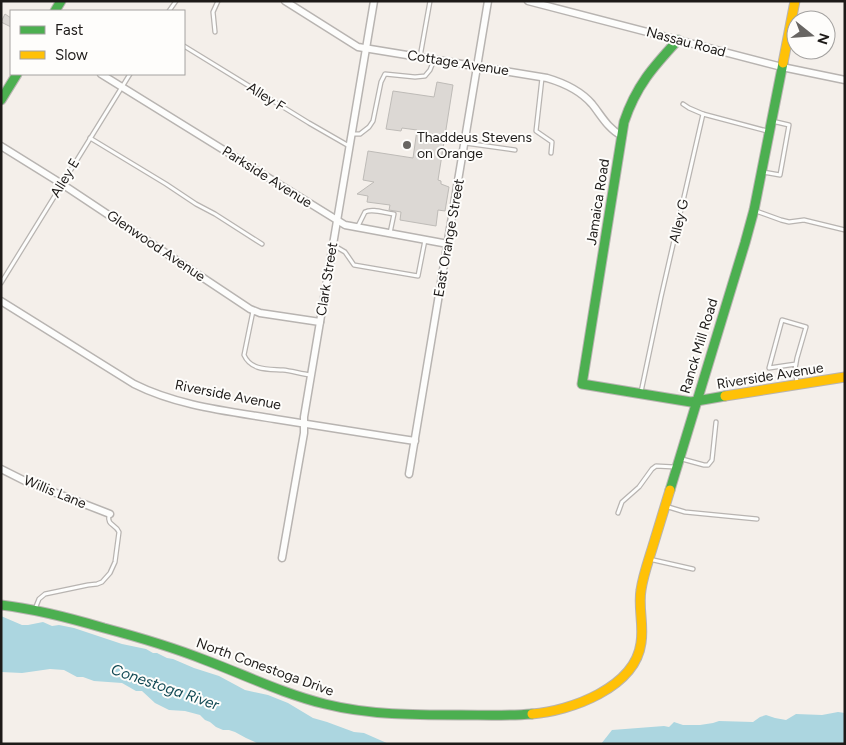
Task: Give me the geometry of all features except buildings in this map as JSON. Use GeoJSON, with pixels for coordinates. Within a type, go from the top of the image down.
{"type":"FeatureCollection","features":[{"type":"Feature","properties":{"kind":"street","name":"Cottage Avenue"},"geometry":{"type":"LineString","coordinates":[[285,1],[356,46],[543,77],[560,82],[576,90],[592,104],[612,129],[622,136]]}},
{"type":"Feature","properties":{"kind":"street","name":"Clark Street"},"geometry":{"type":"LineString","coordinates":[[282,558],[374,1]]}},
{"type":"Feature","properties":{"kind":"street","name":"East Orange Street"},"geometry":{"type":"LineString","coordinates":[[409,474],[488,1]]}},
{"type":"Feature","properties":{"kind":"street","name":"Nassau Road"},"geometry":{"type":"LineString","coordinates":[[528,1],[782,67],[845,80]]}},
{"type":"Feature","properties":{"kind":"street","name":"Ranck Mill Road"},"geometry":{"type":"LineString","coordinates":[[610,686],[632,666],[641,648],[640,597],[644,574],[754,210],[795,1]]}},
{"type":"Feature","properties":{"kind":"street","name":"Jamaica Road"},"geometry":{"type":"LineString","coordinates":[[582,384],[628,108],[642,81],[678,40]]}},
{"type":"Feature","properties":{"kind":"street"},"geometry":{"type":"LineString","coordinates":[[1,100],[16,75]]}},
{"type":"Feature","properties":{"kind":"street","name":"Parkside Avenue"},"geometry":{"type":"LineString","coordinates":[[103,75],[345,225],[448,244]]}},
{"type":"Feature","properties":{"kind":"street","name":"Glenwood Avenue"},"geometry":{"type":"LineString","coordinates":[[1,146],[253,310],[260,313],[320,322]]}},
{"type":"Feature","properties":{"kind":"street","name":"Riverside Avenue"},"geometry":{"type":"LineString","coordinates":[[1,301],[134,384],[150,392],[187,404],[229,412],[414,441]]}},
{"type":"Feature","properties":{"kind":"street","name":"Riverside Avenue"},"geometry":{"type":"LineString","coordinates":[[582,384],[687,403],[845,377]]}},
{"type":"Feature","properties":{"kind":"street","name":"Willis Lane"},"geometry":{"type":"LineString","coordinates":[[1,469],[110,514]]}},
{"type":"Feature","properties":{"kind":"street","name":"North Conestoga Drive"},"geometry":{"type":"LineString","coordinates":[[1,605],[63,616],[172,648],[298,696],[342,708],[433,715],[540,713],[565,708],[586,700],[610,686]]}},
{"type":"Feature","properties":{"kind":"lane"},"geometry":{"type":"LineString","coordinates":[[215,32],[213,12],[218,1]]}},
{"type":"Feature","properties":{"kind":"lane"},"geometry":{"type":"LineString","coordinates":[[420,57],[430,1]]}},
{"type":"Feature","properties":{"kind":"lane","name":"Alley F"},"geometry":{"type":"LineString","coordinates":[[185,47],[309,124],[349,146]]}},
{"type":"Feature","properties":{"kind":"lane"},"geometry":{"type":"LineString","coordinates":[[351,134],[360,134],[369,128],[373,121],[381,82],[385,74],[425,76],[430,70],[434,59]]}},
{"type":"Feature","properties":{"kind":"lane","name":"Alley E"},"geometry":{"type":"LineString","coordinates":[[1,283],[129,75]]}},
{"type":"Feature","properties":{"kind":"lane"},"geometry":{"type":"LineString","coordinates":[[543,77],[536,132],[552,142],[551,153]]}},
{"type":"Feature","properties":{"kind":"lane"},"geometry":{"type":"LineString","coordinates":[[683,104],[703,114],[769,132]]}},
{"type":"Feature","properties":{"kind":"lane","name":"Alley G"},"geometry":{"type":"LineString","coordinates":[[641,395],[661,297],[703,114]]}},
{"type":"Feature","properties":{"kind":"lane"},"geometry":{"type":"LineString","coordinates":[[761,172],[780,176],[789,125],[772,121]]}},
{"type":"Feature","properties":{"kind":"lane"},"geometry":{"type":"LineString","coordinates":[[90,138],[262,244]]}},
{"type":"Feature","properties":{"kind":"lane"},"geometry":{"type":"LineString","coordinates":[[465,143],[515,150]]}},
{"type":"Feature","properties":{"kind":"lane"},"geometry":{"type":"LineString","coordinates":[[358,228],[366,211],[371,210],[394,214],[390,234]]}},
{"type":"Feature","properties":{"kind":"lane"},"geometry":{"type":"LineString","coordinates":[[754,210],[789,222],[804,220],[845,230]]}},
{"type":"Feature","properties":{"kind":"lane"},"geometry":{"type":"LineString","coordinates":[[333,245],[345,252],[354,265],[418,276],[425,240]]}},
{"type":"Feature","properties":{"kind":"lane"},"geometry":{"type":"LineString","coordinates":[[253,310],[244,355],[247,361],[260,369],[281,370],[311,376]]}},
{"type":"Feature","properties":{"kind":"lane"},"geometry":{"type":"LineString","coordinates":[[796,364],[769,368],[782,320],[806,327],[795,369],[797,386]]}},
{"type":"Feature","properties":{"kind":"lane"},"geometry":{"type":"LineString","coordinates":[[618,513],[622,502],[656,466],[677,463],[708,465],[712,460],[716,422]]}},
{"type":"Feature","properties":{"kind":"lane"},"geometry":{"type":"LineString","coordinates":[[664,506],[685,512],[756,519]]}},
{"type":"Feature","properties":{"kind":"lane"},"geometry":{"type":"LineString","coordinates":[[34,610],[39,599],[45,594],[97,584],[102,582],[110,572],[115,562],[119,532],[108,520],[110,514]]}},
{"type":"Feature","properties":{"kind":"lane"},"geometry":{"type":"LineString","coordinates":[[648,558],[693,569]]}},
{"type":"Feature","properties":{"kind":"water","name":"Conestoga River"},"geometry":{"type":"Polygon","coordinates":[[[1,616],[22,625],[43,622],[52,626],[59,625],[74,628],[122,644],[146,649],[219,676],[245,690],[268,695],[288,703],[313,718],[354,732],[364,733],[389,744],[259,744],[235,732],[216,727],[200,715],[185,711],[169,710],[155,703],[142,691],[136,691],[122,683],[94,681],[77,677],[64,670],[50,669],[22,673],[1,672],[1,616]]]}},
{"type":"Feature","properties":{"kind":"water"},"geometry":{"type":"Polygon","coordinates":[[[838,712],[845,713],[845,744],[601,744],[612,730],[669,727],[674,722],[683,725],[700,725],[719,721],[753,722],[766,715],[786,720],[796,714],[822,715],[838,712]]]}},
{"type":"Feature","properties":{"kind":"traffic: fast"},"geometry":{"type":"LineString","coordinates":[[56,10],[61,1]]}},
{"type":"Feature","properties":{"kind":"traffic: fast"},"geometry":{"type":"LineString","coordinates":[[678,40],[640,87],[624,122],[582,384],[691,402],[725,396]]}},
{"type":"Feature","properties":{"kind":"traffic: fast"},"geometry":{"type":"LineString","coordinates":[[670,490],[754,210],[783,63]]}},
{"type":"Feature","properties":{"kind":"traffic: fast"},"geometry":{"type":"LineString","coordinates":[[1,100],[16,75]]}},
{"type":"Feature","properties":{"kind":"traffic: fast"},"geometry":{"type":"LineString","coordinates":[[1,605],[53,614],[142,639],[193,655],[295,695],[342,708],[409,714],[532,714]]}},
{"type":"Feature","properties":{"kind":"traffic: slow"},"geometry":{"type":"LineString","coordinates":[[783,63],[795,1]]}},
{"type":"Feature","properties":{"kind":"traffic: slow"},"geometry":{"type":"LineString","coordinates":[[725,396],[845,377]]}},
{"type":"Feature","properties":{"kind":"traffic: slow"},"geometry":{"type":"LineString","coordinates":[[532,714],[564,708],[598,694],[627,673],[636,659],[642,636],[640,603],[642,585],[670,490]]}},
{"type":"Feature","properties":{"kind":"place","name":"Thaddeus Stevens on Orange"},"geometry":{"type":"Point","coordinates":[407,145]}}]}
